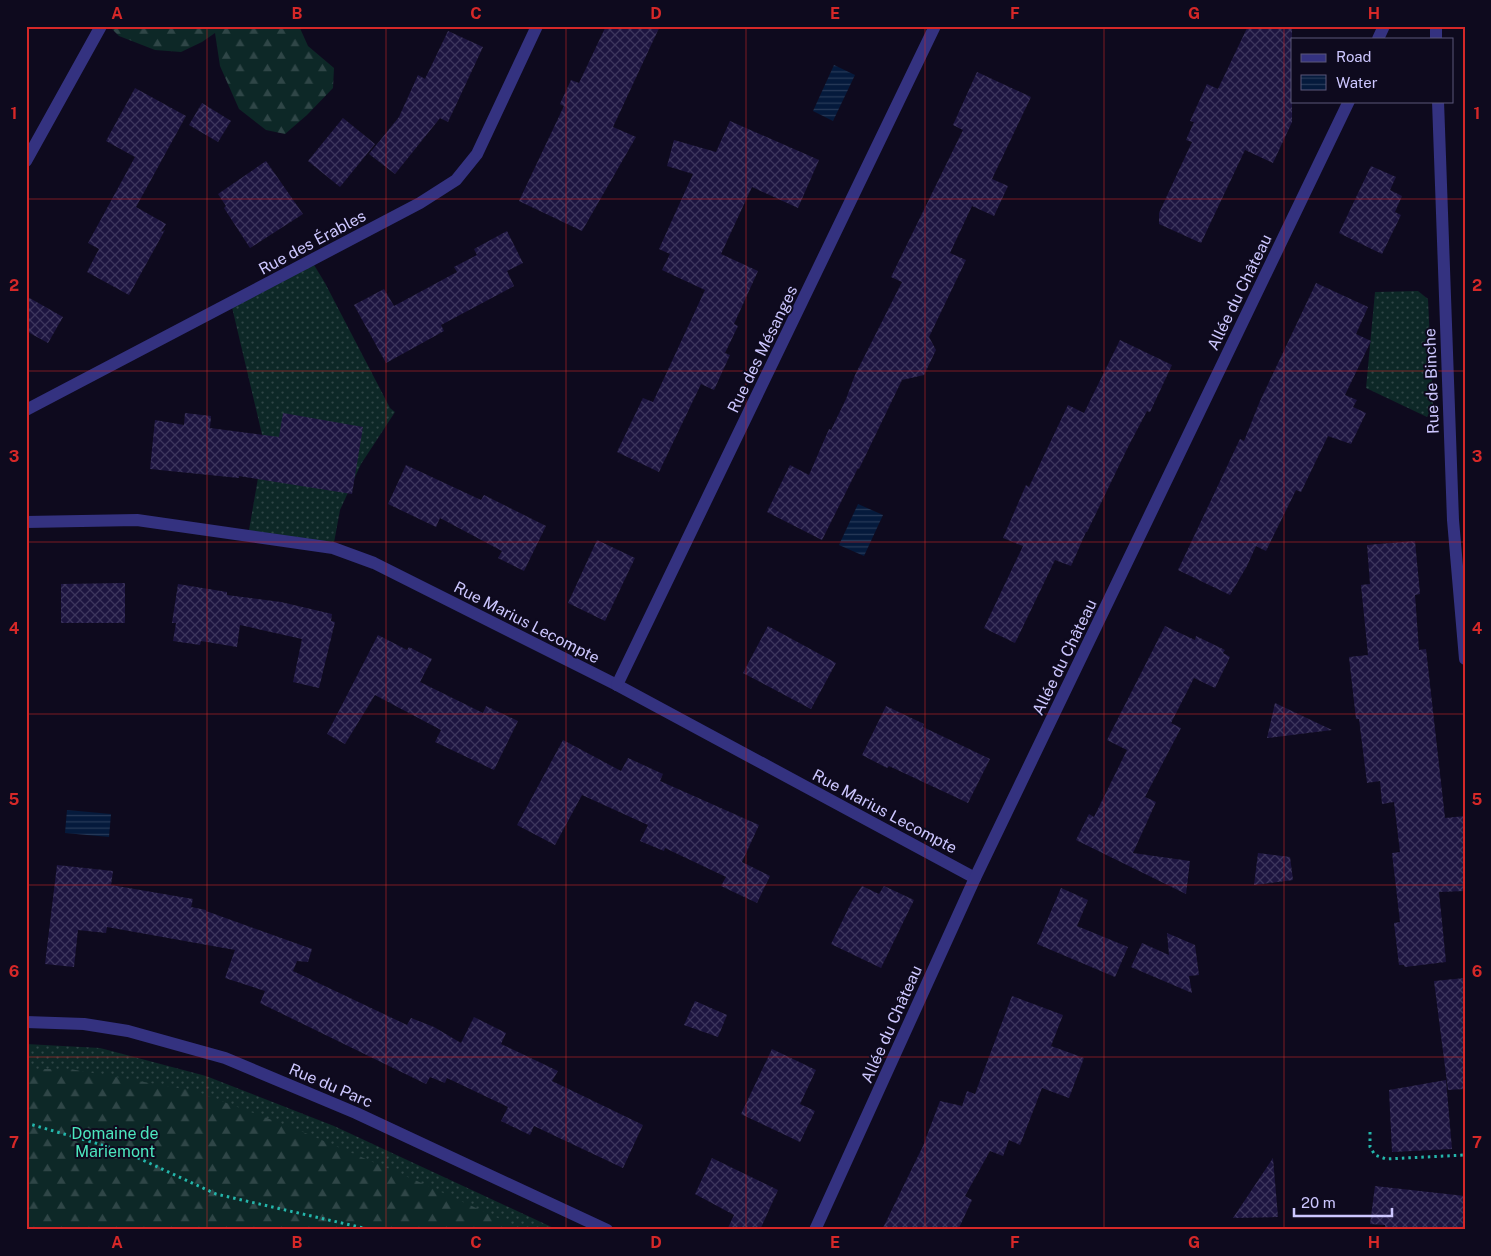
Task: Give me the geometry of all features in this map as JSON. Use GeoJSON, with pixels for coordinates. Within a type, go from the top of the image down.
{"type":"FeatureCollection","features":[{"type":"Feature","properties":{"kind":"street"},"geometry":{"type":"LineString","coordinates":[[26,160],[101,26]]}},
{"type":"Feature","properties":{"kind":"street","name":"Rue des Érables"},"geometry":{"type":"LineString","coordinates":[[26,410],[420,203],[456,180],[477,154],[538,26]]}},
{"type":"Feature","properties":{"kind":"street","name":"Rue des Mésanges"},"geometry":{"type":"LineString","coordinates":[[617,685],[936,26]]}},
{"type":"Feature","properties":{"kind":"street"},"geometry":{"type":"LineString","coordinates":[[1378,38],[1384,26]]}},
{"type":"Feature","properties":{"kind":"street","name":"Allée du Château"},"geometry":{"type":"LineString","coordinates":[[815,1230],[975,878],[1348,102]]}},
{"type":"Feature","properties":{"kind":"street","name":"Rue de Binche"},"geometry":{"type":"LineString","coordinates":[[1438,102],[1453,520],[1465,659]]}},
{"type":"Feature","properties":{"kind":"street","name":"Rue Marius Lecompte"},"geometry":{"type":"LineString","coordinates":[[26,522],[137,520],[334,548],[374,563],[617,685],[975,878]]}},
{"type":"Feature","properties":{"kind":"street","name":"Rue du Parc"},"geometry":{"type":"LineString","coordinates":[[26,1022],[84,1024],[128,1031],[225,1058],[356,1112],[607,1230]]}},
{"type":"Feature","properties":{"kind":"path"},"geometry":{"type":"LineString","coordinates":[[26,1123],[123,1152],[216,1194],[372,1230]]}},
{"type":"Feature","properties":{"kind":"path"},"geometry":{"type":"LineString","coordinates":[[1370,1132],[1370,1147],[1375,1155],[1386,1158],[1465,1155]]}},
{"type":"Feature","properties":{"kind":"green space"},"geometry":{"type":"Polygon","coordinates":[[[109,26],[299,26],[308,46],[334,68],[333,88],[307,115],[285,134],[266,130],[239,109],[220,66],[215,33],[202,42],[181,52],[155,50],[119,36],[109,26]]]}},
{"type":"Feature","properties":{"kind":"green space"},"geometry":{"type":"Polygon","coordinates":[[[311,260],[325,283],[390,408],[395,412],[361,464],[340,510],[333,548],[248,536],[264,443],[231,303],[311,260]]]}},
{"type":"Feature","properties":{"kind":"green space"},"geometry":{"type":"Polygon","coordinates":[[[1418,291],[1428,299],[1433,406],[1427,417],[1366,388],[1375,292],[1418,291]]]}},
{"type":"Feature","properties":{"kind":"green space","name":"Domaine de Mariemont"},"geometry":{"type":"Polygon","coordinates":[[[26,1044],[100,1048],[206,1076],[334,1126],[558,1230],[26,1230],[26,1044]]]}},
{"type":"Feature","properties":{"kind":"green space","name":"Domaine de Mariemont"},"geometry":{"type":"Polygon","coordinates":[[[26,1069],[70,1069],[195,1091],[296,1129],[524,1230],[26,1230],[26,1069]]]}},
{"type":"Feature","properties":{"kind":"water"},"geometry":{"type":"Polygon","coordinates":[[[834,65],[855,75],[833,121],[813,111],[834,65]]]}},
{"type":"Feature","properties":{"kind":"water"},"geometry":{"type":"Polygon","coordinates":[[[858,504],[883,515],[864,556],[839,545],[858,504]]]}},
{"type":"Feature","properties":{"kind":"water"},"geometry":{"type":"Polygon","coordinates":[[[67,810],[111,814],[109,837],[65,833],[67,810]]]}},
{"type":"Feature","properties":{"kind":"building"},"geometry":{"type":"Polygon","coordinates":[[[606,26],[660,26],[613,127],[636,137],[582,231],[519,201],[564,106],[560,104],[571,80],[579,83],[606,26]]]}},
{"type":"Feature","properties":{"kind":"building"},"geometry":{"type":"Polygon","coordinates":[[[1248,26],[1292,26],[1292,122],[1273,163],[1245,150],[1201,243],[1159,224],[1159,213],[1192,142],[1186,140],[1194,122],[1190,121],[1207,84],[1218,89],[1248,26]]]}},
{"type":"Feature","properties":{"kind":"building"},"geometry":{"type":"Polygon","coordinates":[[[448,31],[483,47],[448,122],[440,118],[395,174],[369,154],[399,117],[418,75],[425,79],[448,31]]]}},
{"type":"Feature","properties":{"kind":"building"},"geometry":{"type":"Polygon","coordinates":[[[977,72],[1031,97],[992,179],[1008,186],[994,216],[972,206],[950,253],[966,260],[929,337],[936,350],[924,375],[902,380],[822,540],[767,512],[790,465],[809,475],[829,429],[831,430],[846,399],[855,375],[902,282],[891,277],[963,130],[953,125],[977,72]]]}},
{"type":"Feature","properties":{"kind":"building"},"geometry":{"type":"Polygon","coordinates":[[[135,88],[186,116],[136,207],[166,224],[161,232],[165,230],[129,295],[87,272],[99,249],[88,243],[135,157],[106,141],[135,88]]]}},
{"type":"Feature","properties":{"kind":"building"},"geometry":{"type":"Polygon","coordinates":[[[202,103],[231,121],[218,142],[189,125],[202,103]]]}},
{"type":"Feature","properties":{"kind":"building"},"geometry":{"type":"Polygon","coordinates":[[[343,118],[375,144],[340,187],[308,161],[343,118]]]}},
{"type":"Feature","properties":{"kind":"building"},"geometry":{"type":"Polygon","coordinates":[[[730,121],[819,160],[798,208],[752,187],[721,254],[758,271],[734,324],[738,326],[725,353],[730,355],[714,390],[701,384],[659,472],[617,452],[643,398],[653,402],[705,290],[662,270],[670,254],[659,249],[693,174],[667,166],[674,140],[716,152],[730,121]]]}},
{"type":"Feature","properties":{"kind":"building"},"geometry":{"type":"Polygon","coordinates":[[[266,161],[303,214],[250,248],[224,208],[226,206],[218,194],[266,161]]]}},
{"type":"Feature","properties":{"kind":"building"},"geometry":{"type":"Polygon","coordinates":[[[1371,166],[1396,177],[1390,190],[1402,196],[1395,212],[1401,215],[1382,254],[1339,233],[1371,166]]]}},
{"type":"Feature","properties":{"kind":"building"},"geometry":{"type":"Polygon","coordinates":[[[507,231],[523,263],[507,271],[514,286],[441,325],[444,331],[386,363],[354,305],[384,289],[394,306],[457,272],[454,267],[477,255],[474,249],[507,231]]]}},
{"type":"Feature","properties":{"kind":"building"},"geometry":{"type":"Polygon","coordinates":[[[1316,283],[1368,307],[1356,334],[1371,341],[1345,395],[1357,400],[1353,407],[1366,413],[1351,444],[1328,436],[1301,492],[1296,490],[1266,551],[1256,546],[1230,595],[1178,570],[1240,439],[1244,441],[1260,401],[1316,283]]]}},
{"type":"Feature","properties":{"kind":"building"},"geometry":{"type":"Polygon","coordinates":[[[26,296],[63,317],[48,343],[26,331],[26,296]]]}},
{"type":"Feature","properties":{"kind":"building"},"geometry":{"type":"Polygon","coordinates":[[[1120,340],[1172,365],[1150,412],[1147,411],[1128,447],[1071,566],[1055,560],[1015,643],[984,628],[1023,546],[1003,538],[1026,485],[1029,487],[1068,405],[1084,413],[1120,340]]]}},
{"type":"Feature","properties":{"kind":"building"},"geometry":{"type":"Polygon","coordinates":[[[185,413],[211,416],[210,428],[279,437],[283,413],[363,427],[352,494],[239,476],[239,478],[150,469],[155,420],[184,425],[185,413]]]}},
{"type":"Feature","properties":{"kind":"building"},"geometry":{"type":"Polygon","coordinates":[[[406,465],[481,500],[484,495],[546,526],[524,571],[498,558],[502,551],[440,518],[436,527],[388,504],[406,465]]]}},
{"type":"Feature","properties":{"kind":"building"},"geometry":{"type":"Polygon","coordinates":[[[597,540],[635,558],[605,621],[568,603],[597,540]]]}},
{"type":"Feature","properties":{"kind":"building"},"geometry":{"type":"Polygon","coordinates":[[[1415,541],[1420,594],[1415,595],[1419,650],[1426,649],[1445,818],[1465,816],[1465,891],[1439,892],[1446,962],[1405,967],[1404,965],[1399,965],[1394,923],[1400,922],[1392,853],[1400,852],[1394,802],[1382,804],[1380,781],[1367,783],[1359,719],[1356,719],[1349,657],[1368,655],[1361,585],[1370,584],[1367,545],[1415,541]]]}},
{"type":"Feature","properties":{"kind":"building"},"geometry":{"type":"Polygon","coordinates":[[[125,583],[125,623],[61,623],[61,584],[125,583]]]}},
{"type":"Feature","properties":{"kind":"building"},"geometry":{"type":"Polygon","coordinates":[[[178,584],[227,592],[227,595],[281,602],[332,614],[331,621],[335,622],[319,688],[293,682],[302,639],[240,625],[237,647],[201,641],[200,645],[173,641],[176,623],[172,623],[178,584]]]}},
{"type":"Feature","properties":{"kind":"building"},"geometry":{"type":"Polygon","coordinates":[[[768,626],[836,663],[811,709],[743,673],[768,626]]]}},
{"type":"Feature","properties":{"kind":"building"},"geometry":{"type":"Polygon","coordinates":[[[1165,626],[1195,640],[1196,636],[1225,650],[1223,653],[1230,657],[1215,688],[1194,678],[1171,723],[1181,728],[1145,797],[1156,802],[1133,853],[1190,861],[1186,894],[1076,840],[1089,814],[1094,817],[1127,750],[1107,740],[1165,626]]]}},
{"type":"Feature","properties":{"kind":"building"},"geometry":{"type":"Polygon","coordinates":[[[378,635],[407,650],[409,647],[432,659],[420,682],[483,713],[486,706],[518,721],[494,770],[435,742],[441,730],[375,695],[345,744],[327,734],[378,635]]]}},
{"type":"Feature","properties":{"kind":"building"},"geometry":{"type":"Polygon","coordinates":[[[1275,703],[1332,730],[1267,738],[1275,703]]]}},
{"type":"Feature","properties":{"kind":"building"},"geometry":{"type":"Polygon","coordinates":[[[886,706],[924,724],[923,727],[990,759],[968,803],[889,766],[887,768],[862,755],[886,706]]]}},
{"type":"Feature","properties":{"kind":"building"},"geometry":{"type":"Polygon","coordinates":[[[563,740],[621,771],[628,758],[663,774],[660,781],[759,825],[742,862],[770,876],[757,903],[721,886],[726,877],[665,848],[664,851],[640,841],[648,825],[582,795],[555,845],[517,825],[563,740]]]}},
{"type":"Feature","properties":{"kind":"building"},"geometry":{"type":"Polygon","coordinates":[[[1258,853],[1290,857],[1293,880],[1254,885],[1258,853]]]}},
{"type":"Feature","properties":{"kind":"building"},"geometry":{"type":"Polygon","coordinates":[[[57,865],[113,871],[111,885],[193,899],[191,907],[206,910],[312,949],[308,962],[297,961],[293,971],[407,1025],[411,1018],[434,1027],[461,1043],[474,1017],[506,1033],[501,1044],[558,1071],[552,1081],[643,1125],[623,1168],[534,1126],[530,1135],[501,1121],[508,1107],[447,1078],[445,1083],[430,1077],[426,1084],[260,1003],[265,991],[225,978],[235,950],[107,927],[106,933],[78,930],[74,967],[45,964],[57,865]]]}},
{"type":"Feature","properties":{"kind":"building"},"geometry":{"type":"Polygon","coordinates":[[[862,886],[879,894],[884,886],[914,900],[881,968],[831,944],[852,901],[862,886]]]}},
{"type":"Feature","properties":{"kind":"building"},"geometry":{"type":"Polygon","coordinates":[[[1061,888],[1088,900],[1077,926],[1128,947],[1115,977],[1037,944],[1061,888]]]}},
{"type":"Feature","properties":{"kind":"building"},"geometry":{"type":"Polygon","coordinates":[[[1167,933],[1195,945],[1199,975],[1189,976],[1192,993],[1131,967],[1142,943],[1169,955],[1167,933]]]}},
{"type":"Feature","properties":{"kind":"building"},"geometry":{"type":"Polygon","coordinates":[[[1465,978],[1465,1089],[1448,1090],[1434,981],[1465,978]]]}},
{"type":"Feature","properties":{"kind":"building"},"geometry":{"type":"Polygon","coordinates":[[[1012,996],[1063,1015],[1051,1046],[1084,1058],[1069,1098],[1042,1088],[1020,1145],[1009,1140],[1003,1156],[990,1151],[965,1196],[972,1200],[958,1230],[882,1230],[923,1146],[940,1101],[962,1106],[967,1091],[975,1094],[1012,996]]]}},
{"type":"Feature","properties":{"kind":"building"},"geometry":{"type":"Polygon","coordinates":[[[695,1001],[727,1015],[718,1037],[684,1025],[695,1001]]]}},
{"type":"Feature","properties":{"kind":"building"},"geometry":{"type":"Polygon","coordinates":[[[772,1049],[816,1070],[800,1104],[815,1111],[800,1142],[741,1114],[772,1049]]]}},
{"type":"Feature","properties":{"kind":"building"},"geometry":{"type":"Polygon","coordinates":[[[1446,1080],[1452,1149],[1392,1152],[1389,1090],[1446,1080]]]}},
{"type":"Feature","properties":{"kind":"building"},"geometry":{"type":"Polygon","coordinates":[[[712,1158],[778,1190],[760,1230],[727,1230],[734,1215],[695,1194],[712,1158]]]}},
{"type":"Feature","properties":{"kind":"building"},"geometry":{"type":"Polygon","coordinates":[[[1273,1158],[1278,1217],[1233,1218],[1273,1158]]]}},
{"type":"Feature","properties":{"kind":"building"},"geometry":{"type":"Polygon","coordinates":[[[1375,1186],[1465,1196],[1465,1230],[1385,1230],[1385,1225],[1370,1224],[1375,1186]]]}}]}
